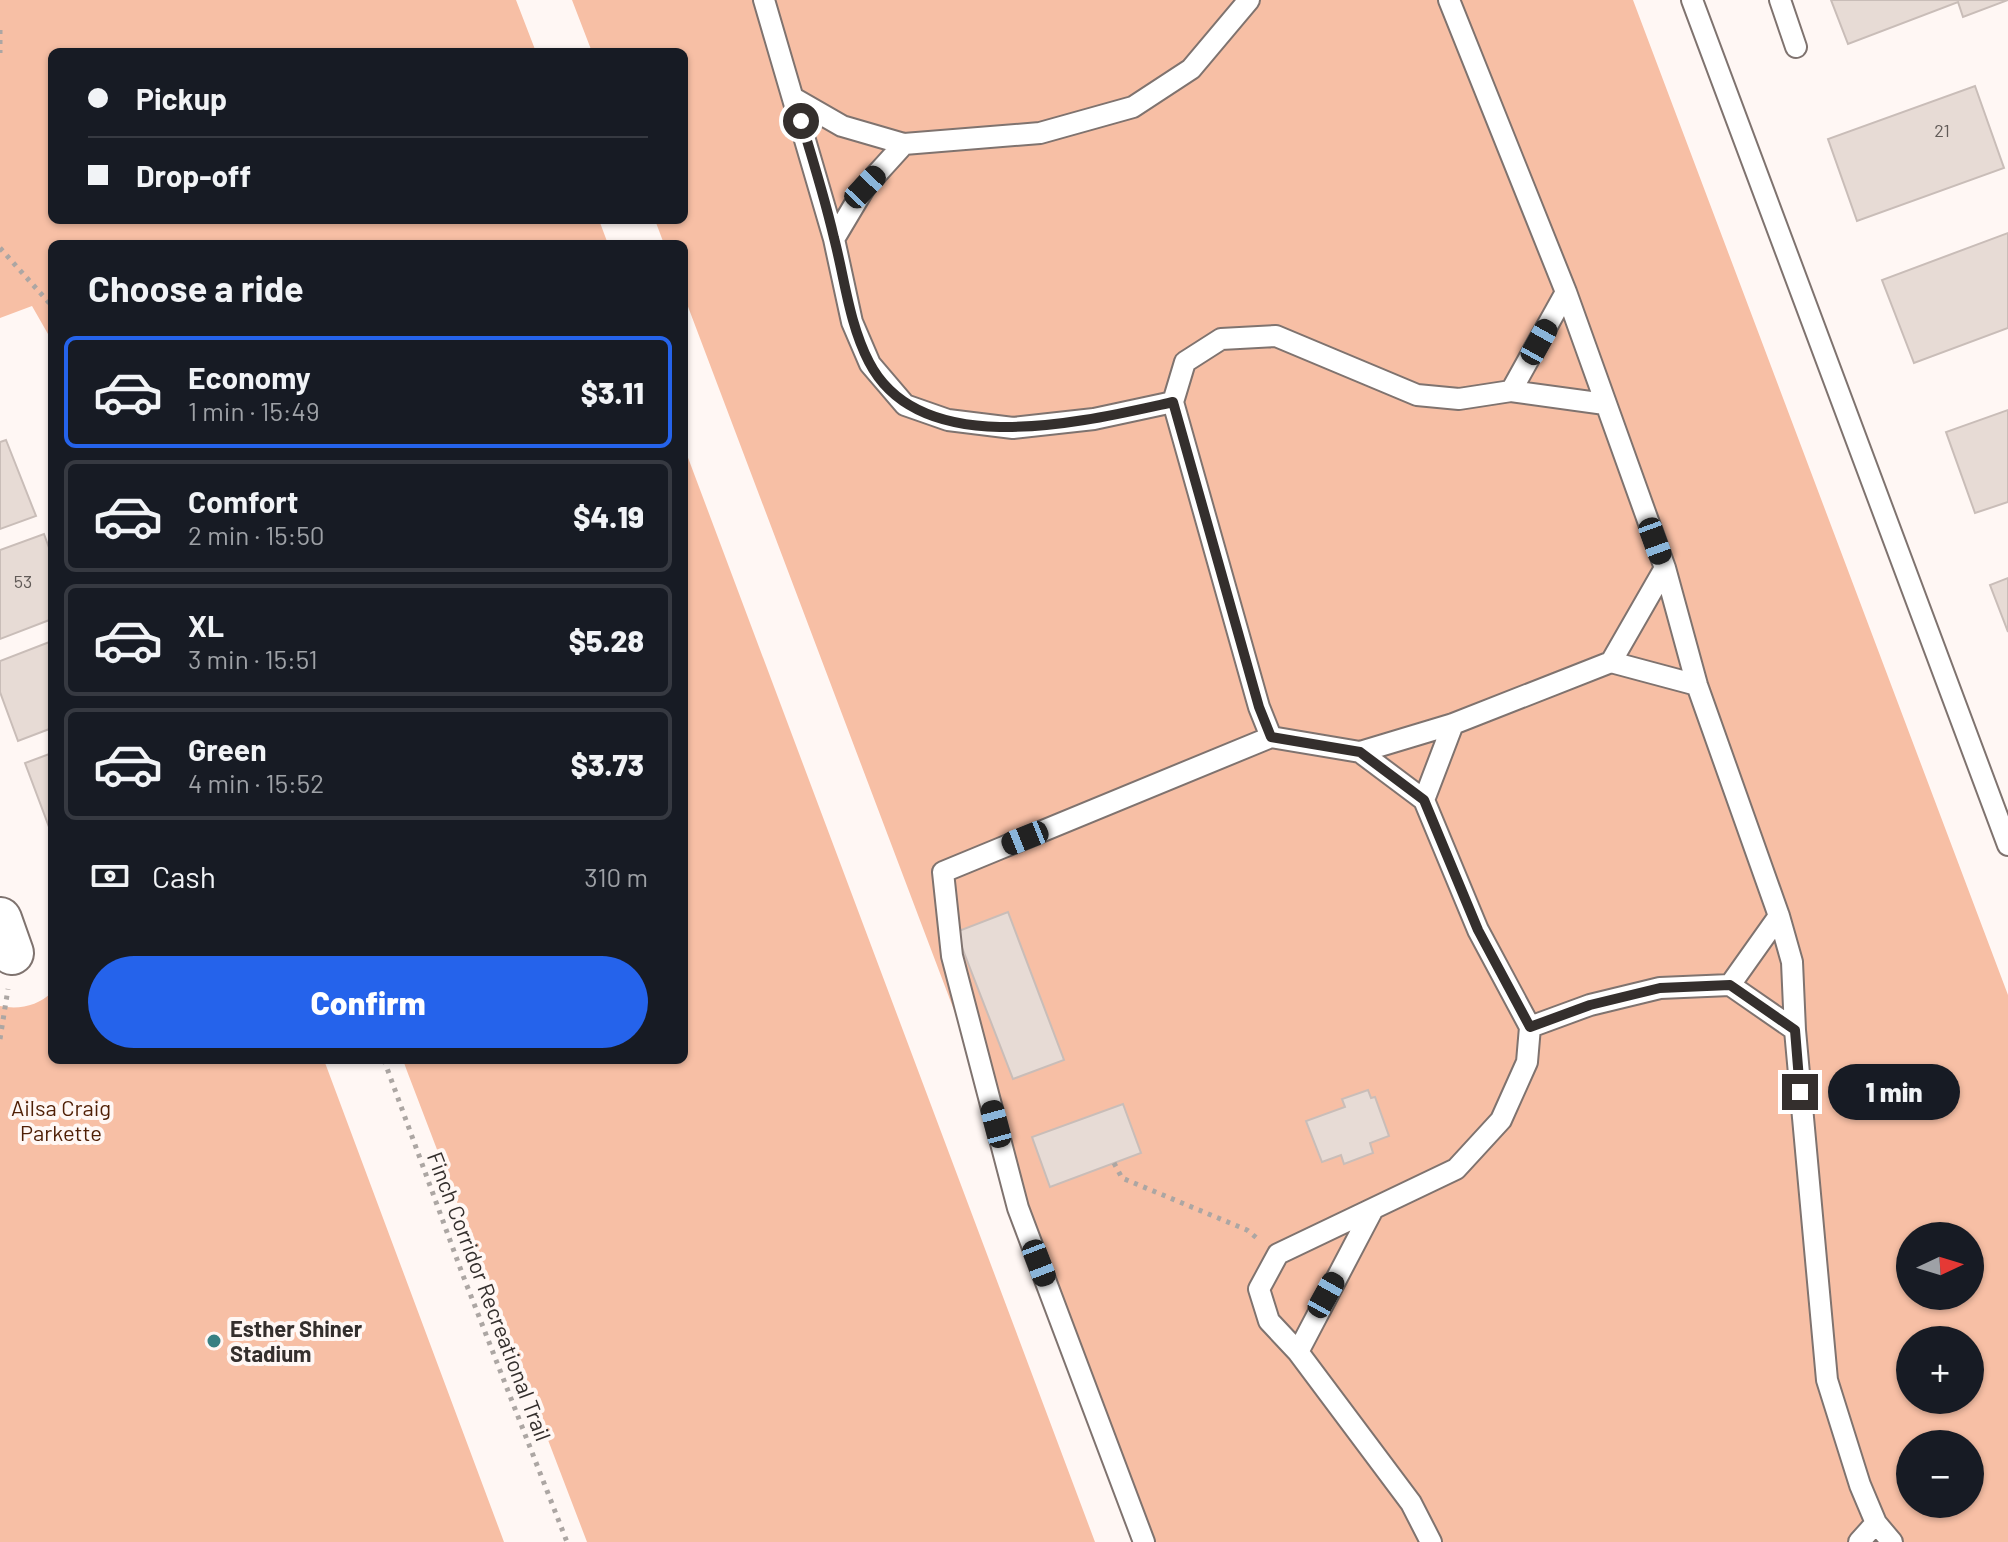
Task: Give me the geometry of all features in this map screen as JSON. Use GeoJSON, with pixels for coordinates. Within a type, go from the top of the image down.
{"type":"FeatureCollection","features":[{"type":"Feature","properties":{"kind":"lane"},"geometry":{"type":"LineString","coordinates":[[764,0],[834,239],[852,322],[870,364],[905,405],[948,420],[1013,428],[1094,419],[1173,402]]}},
{"type":"Feature","properties":{"kind":"lane"},"geometry":{"type":"LineString","coordinates":[[795,99],[842,126],[904,144],[1040,133],[1133,107],[1191,69],[1249,0]]}},
{"type":"Feature","properties":{"kind":"lane"},"geometry":{"type":"LineString","coordinates":[[1449,0],[1566,292],[1665,568],[1697,685],[1779,916],[1792,962],[1795,1030],[1827,1380],[1841,1431],[1876,1523],[1892,1542]]}},
{"type":"Feature","properties":{"kind":"lane"},"geometry":{"type":"LineString","coordinates":[[1692,0],[2008,845]]}},
{"type":"Feature","properties":{"kind":"lane"},"geometry":{"type":"LineString","coordinates":[[1780,0],[1796,47]]}},
{"type":"Feature","properties":{"kind":"lane"},"geometry":{"type":"LineString","coordinates":[[834,239],[865,187],[904,144]]}},
{"type":"Feature","properties":{"kind":"lane"},"geometry":{"type":"LineString","coordinates":[[1511,391],[1566,292]]}},
{"type":"Feature","properties":{"kind":"lane"},"geometry":{"type":"LineString","coordinates":[[1271,737],[1259,707],[1173,402],[1185,362],[1221,339],[1276,336],[1417,395],[1459,399],[1511,391],[1605,404]]}},
{"type":"Feature","properties":{"kind":"lane"},"geometry":{"type":"LineString","coordinates":[[1611,662],[1665,568]]}},
{"type":"Feature","properties":{"kind":"lane"},"geometry":{"type":"LineString","coordinates":[[1144,1542],[1018,1208],[952,956],[943,872],[1271,737],[1360,752],[1453,724],[1611,662],[1697,685]]}},
{"type":"Feature","properties":{"kind":"lane"},"geometry":{"type":"LineString","coordinates":[[1424,800],[1453,724]]}},
{"type":"Feature","properties":{"kind":"lane"},"geometry":{"type":"LineString","coordinates":[[1360,752],[1424,800],[1478,930],[1530,1027],[1527,1062],[1501,1120],[1456,1169],[1278,1254],[1259,1289],[1269,1321],[1298,1352],[1411,1503],[1431,1542]]}},
{"type":"Feature","properties":{"kind":"lane"},"geometry":{"type":"LineString","coordinates":[[1730,985],[1779,916]]}},
{"type":"Feature","properties":{"kind":"lane"},"geometry":{"type":"LineString","coordinates":[[1530,1027],[1590,1005],[1660,988],[1730,985],[1795,1030]]}},
{"type":"Feature","properties":{"kind":"lane"},"geometry":{"type":"LineString","coordinates":[[1298,1352],[1372,1211]]}},
{"type":"Feature","properties":{"kind":"lane"},"geometry":{"type":"LineString","coordinates":[[1859,1542],[1876,1523]]}},
{"type":"Feature","properties":{"kind":"path"},"geometry":{"type":"LineString","coordinates":[[0,30],[0,53]]}},
{"type":"Feature","properties":{"kind":"path"},"geometry":{"type":"LineString","coordinates":[[0,248],[48,302]]}},
{"type":"Feature","properties":{"kind":"path"},"geometry":{"type":"LineString","coordinates":[[0,1039],[6,936]]}},
{"type":"Feature","properties":{"kind":"path","name":"Finch Corridor Recreational Trail"},"geometry":{"type":"LineString","coordinates":[[385,1064],[462,1273],[567,1542]]}},
{"type":"Feature","properties":{"kind":"path"},"geometry":{"type":"LineString","coordinates":[[1114,1163],[1122,1178],[1247,1230],[1278,1254]]}},
{"type":"Feature","properties":{"kind":"green space"},"geometry":{"type":"Polygon","coordinates":[[[0,0],[516,0],[534,48],[48,48],[48,224],[600,224],[606,240],[48,240],[48,334],[32,306],[0,318],[0,0]]]}},
{"type":"Feature","properties":{"kind":"green space"},"geometry":{"type":"Polygon","coordinates":[[[572,0],[1633,0],[2008,995],[2008,1542],[1155,1542],[688,307],[688,240],[662,240],[656,224],[688,224],[688,48],[590,48],[572,0]]]}},
{"type":"Feature","properties":{"kind":"green space"},"geometry":{"type":"Polygon","coordinates":[[[688,458],[1095,1542],[587,1542],[404,1064],[688,1064],[688,458]]]}},
{"type":"Feature","properties":{"kind":"green space","name":"Esther Shiner Stadium"},"geometry":{"type":"Polygon","coordinates":[[[48,995],[48,1064],[325,1064],[504,1542],[0,1542],[0,1006],[28,1006],[48,995]]]}},
{"type":"Feature","properties":{"kind":"building"},"geometry":{"type":"Polygon","coordinates":[[[1831,0],[2008,0],[1963,17],[1958,2],[1848,44],[1831,0]]]}},
{"type":"Feature","properties":{"kind":"building"},"geometry":{"type":"Polygon","coordinates":[[[1975,86],[2004,168],[1857,221],[1828,139],[1975,86]]]}},
{"type":"Feature","properties":{"kind":"building"},"geometry":{"type":"Polygon","coordinates":[[[2008,233],[2008,328],[1914,363],[1882,280],[2008,233]]]}},
{"type":"Feature","properties":{"kind":"building"},"geometry":{"type":"Polygon","coordinates":[[[2008,410],[2008,502],[1975,513],[1946,432],[2008,410]]]}},
{"type":"Feature","properties":{"kind":"building"},"geometry":{"type":"Polygon","coordinates":[[[6,440],[36,516],[0,529],[0,442],[6,440]]]}},
{"type":"Feature","properties":{"kind":"building"},"geometry":{"type":"Polygon","coordinates":[[[44,534],[48,545],[48,621],[0,639],[0,550],[44,534]]]}},
{"type":"Feature","properties":{"kind":"building"},"geometry":{"type":"Polygon","coordinates":[[[2008,578],[2008,632],[1990,585],[2008,578]]]}},
{"type":"Feature","properties":{"kind":"building"},"geometry":{"type":"Polygon","coordinates":[[[48,643],[48,730],[18,741],[0,692],[0,661],[48,643]]]}},
{"type":"Feature","properties":{"kind":"building"},"geometry":{"type":"Polygon","coordinates":[[[48,754],[48,824],[25,763],[48,754]]]}},
{"type":"Feature","properties":{"kind":"building"},"geometry":{"type":"Polygon","coordinates":[[[1008,912],[1064,1060],[1013,1079],[956,932],[1008,912]]]}},
{"type":"Feature","properties":{"kind":"building"},"geometry":{"type":"Polygon","coordinates":[[[1368,1090],[1371,1098],[1375,1097],[1389,1136],[1370,1143],[1373,1153],[1344,1164],[1341,1155],[1322,1162],[1306,1121],[1345,1107],[1342,1099],[1368,1090]]]}},
{"type":"Feature","properties":{"kind":"building"},"geometry":{"type":"Polygon","coordinates":[[[1123,1104],[1141,1153],[1050,1187],[1032,1137],[1123,1104]]]}},
{"type":"Feature","properties":{"kind":"place","name":"Esther Shiner Stadium"},"geometry":{"type":"Point","coordinates":[214,1341]}},
{"type":"Feature","properties":{"kind":"route"},"geometry":{"type":"LineString","coordinates":[[801,121],[834,239],[852,322],[870,364],[905,405],[948,420],[1013,428],[1094,419],[1173,402],[1259,707],[1271,737],[1360,752],[1424,800],[1478,930],[1530,1027],[1590,1005],[1660,988],[1730,985],[1795,1030],[1800,1092]]}},
{"type":"Feature","properties":{"kind":"park label","name":"Ailsa Craig Parkette"},"geometry":{"type":"Point","coordinates":[61,1120]}}]}
